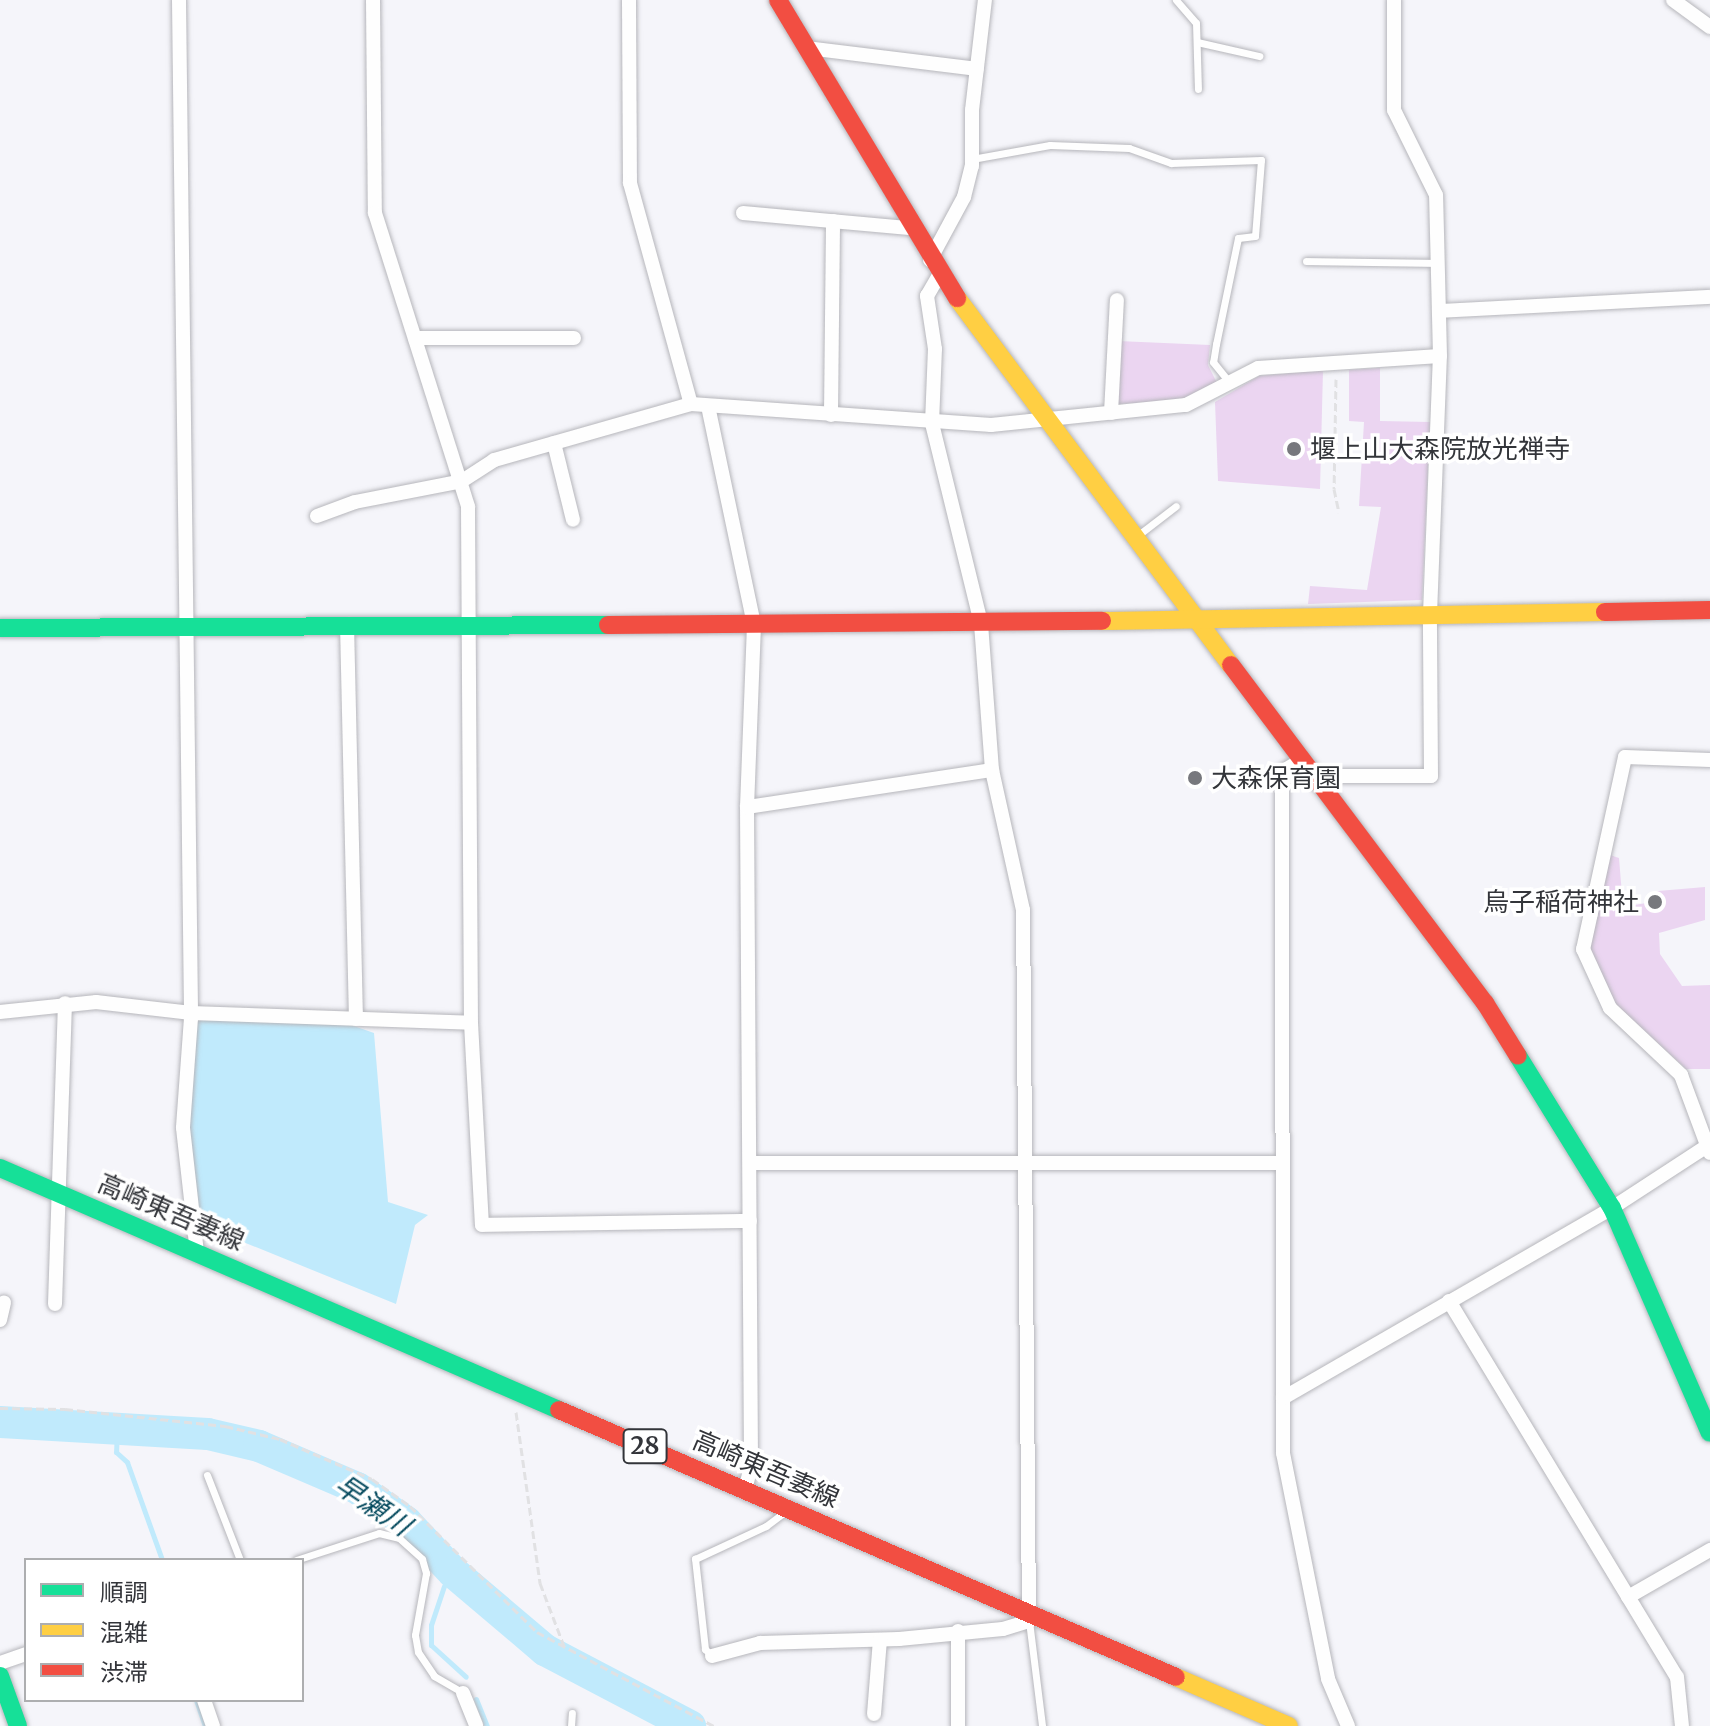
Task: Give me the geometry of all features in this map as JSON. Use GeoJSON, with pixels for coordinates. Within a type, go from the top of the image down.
{"type":"FeatureCollection","features":[{"type":"Feature","properties":{"kind":"street"},"geometry":{"type":"LineString","coordinates":[[179,0],[183,624],[191,1013],[183,1128],[197,1252]]}},
{"type":"Feature","properties":{"kind":"street"},"geometry":{"type":"LineString","coordinates":[[373,0],[375,213],[445,443],[462,481],[468,507],[471,1023],[482,1225],[750,1221]]}},
{"type":"Feature","properties":{"kind":"street"},"geometry":{"type":"LineString","coordinates":[[629,0],[630,183],[691,404]]}},
{"type":"Feature","properties":{"kind":"street"},"geometry":{"type":"LineString","coordinates":[[778,0],[935,268],[1300,761],[1485,1003],[1612,1208],[1710,1433]]}},
{"type":"Feature","properties":{"kind":"street"},"geometry":{"type":"LineString","coordinates":[[712,1656],[760,1643],[880,1640],[958,1631],[1029,1616],[1023,910],[992,770],[981,623],[932,423],[935,349],[927,296],[964,197],[972,159],[985,0]]}},
{"type":"Feature","properties":{"kind":"street"},"geometry":{"type":"LineString","coordinates":[[1312,776],[1431,776],[1430,614],[1440,356],[1436,195],[1394,110],[1394,0]]}},
{"type":"Feature","properties":{"kind":"street"},"geometry":{"type":"LineString","coordinates":[[1673,0],[1710,27]]}},
{"type":"Feature","properties":{"kind":"street"},"geometry":{"type":"LineString","coordinates":[[807,48],[977,69]]}},
{"type":"Feature","properties":{"kind":"street"},"geometry":{"type":"LineString","coordinates":[[743,213],[909,228]]}},
{"type":"Feature","properties":{"kind":"street"},"geometry":{"type":"LineString","coordinates":[[831,415],[833,221]]}},
{"type":"Feature","properties":{"kind":"street"},"geometry":{"type":"LineString","coordinates":[[1439,311],[1710,297]]}},
{"type":"Feature","properties":{"kind":"street"},"geometry":{"type":"LineString","coordinates":[[1111,413],[1117,300]]}},
{"type":"Feature","properties":{"kind":"street"},"geometry":{"type":"LineString","coordinates":[[415,338],[574,338]]}},
{"type":"Feature","properties":{"kind":"street"},"geometry":{"type":"LineString","coordinates":[[317,516],[355,502],[462,481],[494,460],[691,404],[991,425],[1186,405],[1258,368],[1440,356]]}},
{"type":"Feature","properties":{"kind":"street"},"geometry":{"type":"LineString","coordinates":[[708,406],[754,625],[747,807],[751,1467],[745,1489]]}},
{"type":"Feature","properties":{"kind":"street"},"geometry":{"type":"LineString","coordinates":[[554,443],[573,520]]}},
{"type":"Feature","properties":{"kind":"street"},"geometry":{"type":"LineString","coordinates":[[0,628],[183,624],[981,623],[1194,616],[1710,610]]}},
{"type":"Feature","properties":{"kind":"street"},"geometry":{"type":"LineString","coordinates":[[347,624],[356,1019]]}},
{"type":"Feature","properties":{"kind":"street"},"geometry":{"type":"LineString","coordinates":[[1283,1398],[1612,1208],[1709,1148],[1681,1075],[1610,1008],[1583,949],[1625,757],[1710,760]]}},
{"type":"Feature","properties":{"kind":"street"},"geometry":{"type":"LineString","coordinates":[[1300,761],[1282,772],[1283,1398],[1288,1489],[1328,1679],[1348,1726]]}},
{"type":"Feature","properties":{"kind":"street"},"geometry":{"type":"LineString","coordinates":[[747,807],[992,770]]}},
{"type":"Feature","properties":{"kind":"street"},"geometry":{"type":"LineString","coordinates":[[0,1012],[65,1003],[191,1013],[471,1023]]}},
{"type":"Feature","properties":{"kind":"street"},"geometry":{"type":"LineString","coordinates":[[55,1304],[62,1194],[65,1003]]}},
{"type":"Feature","properties":{"kind":"street"},"geometry":{"type":"LineString","coordinates":[[750,1163],[1282,1163]]}},
{"type":"Feature","properties":{"kind":"street","name":"高崎東吾妻線"},"geometry":{"type":"LineString","coordinates":[[0,1168],[791,1507],[1029,1616],[1289,1726]]}},
{"type":"Feature","properties":{"kind":"street"},"geometry":{"type":"LineString","coordinates":[[1449,1301],[1677,1677],[1682,1726]]}},
{"type":"Feature","properties":{"kind":"street"},"geometry":{"type":"LineString","coordinates":[[0,1320],[4,1302]]}},
{"type":"Feature","properties":{"kind":"street"},"geometry":{"type":"LineString","coordinates":[[1628,1597],[1710,1550]]}},
{"type":"Feature","properties":{"kind":"street"},"geometry":{"type":"LineString","coordinates":[[958,1631],[958,1726]]}},
{"type":"Feature","properties":{"kind":"street"},"geometry":{"type":"LineString","coordinates":[[874,1714],[880,1640]]}},
{"type":"Feature","properties":{"kind":"street"},"geometry":{"type":"LineString","coordinates":[[0,1663],[24,1655]]}},
{"type":"Feature","properties":{"kind":"street"},"geometry":{"type":"LineString","coordinates":[[0,1676],[18,1726]]}},
{"type":"Feature","properties":{"kind":"street"},"geometry":{"type":"LineString","coordinates":[[463,1693],[476,1726]]}},
{"type":"Feature","properties":{"kind":"street"},"geometry":{"type":"LineString","coordinates":[[205,1702],[213,1726]]}},
{"type":"Feature","properties":{"kind":"lane"},"geometry":{"type":"LineString","coordinates":[[1176,0],[1196,23],[1198,89]]}},
{"type":"Feature","properties":{"kind":"lane"},"geometry":{"type":"LineString","coordinates":[[1197,42],[1259,56]]}},
{"type":"Feature","properties":{"kind":"lane"},"geometry":{"type":"LineString","coordinates":[[972,159],[1050,145],[1129,148],[1171,163],[1261,160],[1255,236],[1238,238],[1213,362],[1229,382]]}},
{"type":"Feature","properties":{"kind":"lane"},"geometry":{"type":"LineString","coordinates":[[1306,261],[1437,263]]}},
{"type":"Feature","properties":{"kind":"lane"},"geometry":{"type":"LineString","coordinates":[[1135,538],[1176,506]]}},
{"type":"Feature","properties":{"kind":"lane"},"geometry":{"type":"LineString","coordinates":[[207,1475],[239,1558]]}},
{"type":"Feature","properties":{"kind":"lane"},"geometry":{"type":"LineString","coordinates":[[712,1656],[705,1649],[695,1559],[766,1526],[791,1507]]}},
{"type":"Feature","properties":{"kind":"lane"},"geometry":{"type":"LineString","coordinates":[[302,1558],[379,1533],[399,1538],[422,1559],[426,1573],[415,1635],[418,1652],[434,1676],[463,1693]]}},
{"type":"Feature","properties":{"kind":"lane"},"geometry":{"type":"LineString","coordinates":[[1029,1616],[1042,1726]]}},
{"type":"Feature","properties":{"kind":"lane"},"geometry":{"type":"LineString","coordinates":[[571,1726],[572,1713]]}},
{"type":"Feature","properties":{"kind":"path"},"geometry":{"type":"LineString","coordinates":[[1336,363],[1334,489],[1339,512]]}},
{"type":"Feature","properties":{"kind":"path"},"geometry":{"type":"LineString","coordinates":[[514,1401],[540,1583],[566,1649]]}},
{"type":"Feature","properties":{"kind":"shaded area"},"geometry":{"type":"Polygon","coordinates":[[[1118,341],[1210,345],[1208,365],[1217,383],[1185,400],[1117,404],[1118,341]]]}},
{"type":"Feature","properties":{"kind":"shaded area"},"geometry":{"type":"Polygon","coordinates":[[[1380,368],[1380,421],[1430,422],[1422,600],[1308,604],[1310,586],[1367,590],[1381,507],[1359,506],[1364,422],[1349,421],[1349,370],[1380,368]]]}},
{"type":"Feature","properties":{"kind":"shaded area"},"geometry":{"type":"Polygon","coordinates":[[[1323,370],[1320,489],[1218,481],[1215,402],[1259,376],[1323,370]]]}},
{"type":"Feature","properties":{"kind":"shaded area"},"geometry":{"type":"Polygon","coordinates":[[[1610,855],[1619,858],[1623,907],[1646,903],[1658,891],[1705,887],[1705,920],[1659,933],[1660,954],[1682,986],[1710,985],[1710,1069],[1686,1069],[1615,1004],[1590,948],[1610,855]]]}},
{"type":"Feature","properties":{"kind":"water"},"geometry":{"type":"Polygon","coordinates":[[[202,1017],[348,1024],[374,1033],[388,1202],[428,1215],[415,1225],[396,1304],[199,1224],[188,1131],[196,1022],[202,1017]]]}},
{"type":"Feature","properties":{"kind":"waterway","name":"早瀬川"},"geometry":{"type":"LineString","coordinates":[[0,1422],[208,1434],[259,1446],[357,1488],[406,1522],[453,1572],[545,1650],[690,1726]]}},
{"type":"Feature","properties":{"kind":"waterway"},"geometry":{"type":"LineString","coordinates":[[117,1426],[116,1452],[127,1462],[161,1558]]}},
{"type":"Feature","properties":{"kind":"waterway"},"geometry":{"type":"LineString","coordinates":[[444,1586],[431,1625],[431,1645],[466,1677]]}},
{"type":"Feature","properties":{"kind":"waterway"},"geometry":{"type":"LineString","coordinates":[[476,1699],[487,1726]]}},
{"type":"Feature","properties":{"kind":"waterway"},"geometry":{"type":"LineString","coordinates":[[197,1702],[205,1726]]}},
{"type":"Feature","properties":{"kind":"traffic: fast"},"geometry":{"type":"LineString","coordinates":[[0,628],[608,625]]}},
{"type":"Feature","properties":{"kind":"traffic: fast"},"geometry":{"type":"LineString","coordinates":[[1518,1056],[1612,1208],[1710,1433]]}},
{"type":"Feature","properties":{"kind":"traffic: fast"},"geometry":{"type":"LineString","coordinates":[[0,1168],[559,1410]]}},
{"type":"Feature","properties":{"kind":"traffic: fast"},"geometry":{"type":"LineString","coordinates":[[0,1676],[18,1726]]}},
{"type":"Feature","properties":{"kind":"traffic: slow"},"geometry":{"type":"LineString","coordinates":[[957,298],[1231,665]]}},
{"type":"Feature","properties":{"kind":"traffic: slow"},"geometry":{"type":"LineString","coordinates":[[1102,621],[1605,612]]}},
{"type":"Feature","properties":{"kind":"traffic: slow"},"geometry":{"type":"LineString","coordinates":[[1176,1677],[1289,1726]]}},
{"type":"Feature","properties":{"kind":"traffic: jam"},"geometry":{"type":"LineString","coordinates":[[778,0],[957,298]]}},
{"type":"Feature","properties":{"kind":"traffic: jam"},"geometry":{"type":"LineString","coordinates":[[1605,612],[1710,610]]}},
{"type":"Feature","properties":{"kind":"traffic: jam"},"geometry":{"type":"LineString","coordinates":[[608,625],[1102,621]]}},
{"type":"Feature","properties":{"kind":"traffic: jam"},"geometry":{"type":"LineString","coordinates":[[1231,665],[1485,1003],[1518,1056]]}},
{"type":"Feature","properties":{"kind":"traffic: jam"},"geometry":{"type":"LineString","coordinates":[[559,1410],[1176,1677]]}},
{"type":"Feature","properties":{"kind":"place","name":"堰上山大森院放光禅寺"},"geometry":{"type":"Point","coordinates":[1294,449]}},
{"type":"Feature","properties":{"kind":"place","name":"大森保育園"},"geometry":{"type":"Point","coordinates":[1195,778]}},
{"type":"Feature","properties":{"kind":"place","name":"烏子稲荷神社"},"geometry":{"type":"Point","coordinates":[1655,902]}}]}
